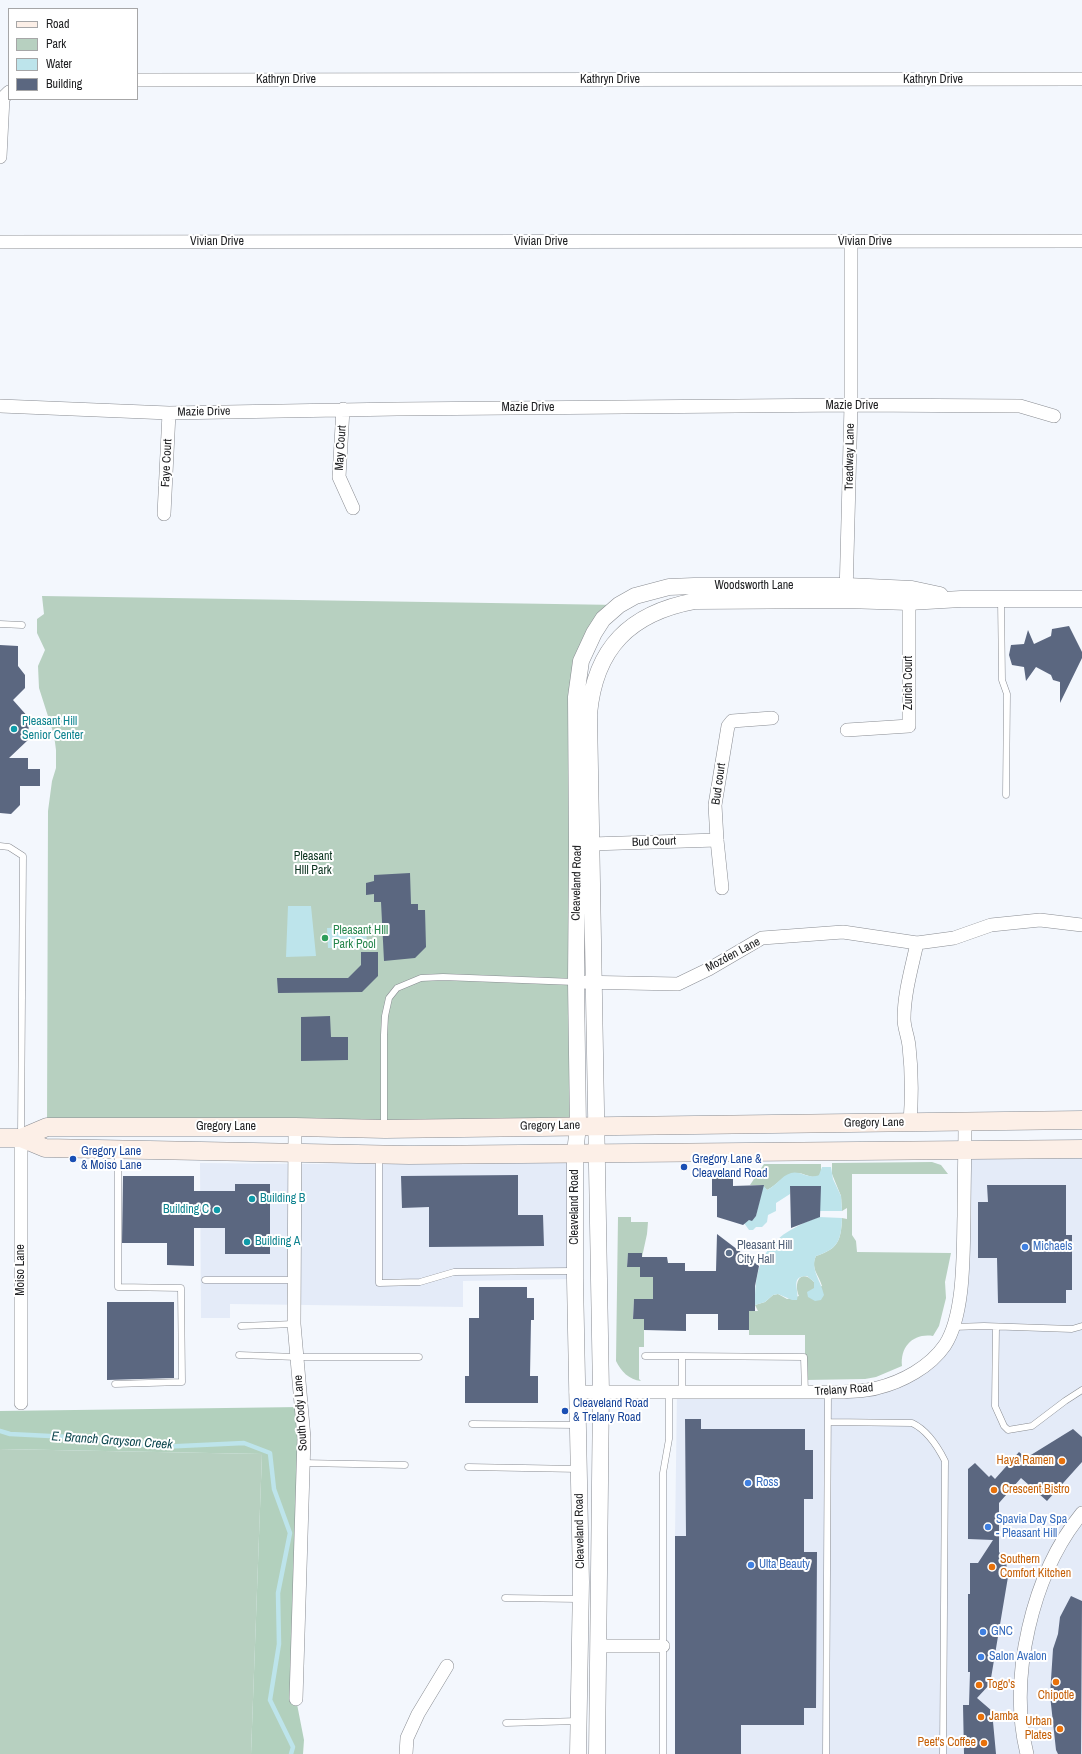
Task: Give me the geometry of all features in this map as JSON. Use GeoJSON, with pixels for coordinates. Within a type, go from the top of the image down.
{"type":"FeatureCollection","features":[{"type":"Feature","properties":{"kind":"main road","name":"Gregory Lane"},"geometry":{"type":"LineString","coordinates":[[21,1138],[46,1127],[295,1127],[384,1129],[1082,1120]]}},
{"type":"Feature","properties":{"kind":"main road","name":"Gregory Lane"},"geometry":{"type":"LineString","coordinates":[[0,1138],[21,1138],[45,1148],[379,1154],[597,1154],[965,1149],[1082,1149]]}},
{"type":"Feature","properties":{"kind":"street","name":"Kathryn Drive"},"geometry":{"type":"LineString","coordinates":[[138,80],[1082,79]]}},
{"type":"Feature","properties":{"kind":"street"},"geometry":{"type":"LineString","coordinates":[[0,157],[2,98],[8,93]]}},
{"type":"Feature","properties":{"kind":"street","name":"Vivian Drive"},"geometry":{"type":"LineString","coordinates":[[0,242],[1082,241]]}},
{"type":"Feature","properties":{"kind":"street","name":"Treadway Lane"},"geometry":{"type":"LineString","coordinates":[[846,593],[851,405],[851,242]]}},
{"type":"Feature","properties":{"kind":"street","name":"Mazie Drive"},"geometry":{"type":"LineString","coordinates":[[0,406],[169,412],[343,409],[851,405],[1020,406],[1054,416]]}},
{"type":"Feature","properties":{"kind":"street","name":"May Court"},"geometry":{"type":"LineString","coordinates":[[343,409],[339,477],[353,508]]}},
{"type":"Feature","properties":{"kind":"street","name":"Faye Court"},"geometry":{"type":"LineString","coordinates":[[164,514],[169,412]]}},
{"type":"Feature","properties":{"kind":"street","name":"Woodsworth Lane"},"geometry":{"type":"LineString","coordinates":[[581,661],[594,633],[603,619],[619,605],[634,596],[669,588],[694,586],[846,593],[909,602],[961,599],[1082,599]]}},
{"type":"Feature","properties":{"kind":"street","name":"Woodsworth Lane"},"geometry":{"type":"LineString","coordinates":[[595,679],[607,653],[618,638],[634,624],[649,615],[672,605],[694,601],[912,589],[961,599]]}},
{"type":"Feature","properties":{"kind":"street","name":"Zurich Court"},"geometry":{"type":"LineString","coordinates":[[847,730],[909,726],[909,602]]}},
{"type":"Feature","properties":{"kind":"street"},"geometry":{"type":"LineString","coordinates":[[619,605],[634,624]]}},
{"type":"Feature","properties":{"kind":"street","name":"Cleaveland Road"},"geometry":{"type":"LineString","coordinates":[[581,661],[576,697],[576,982],[587,1126],[597,1154],[601,1392],[597,1754]]}},
{"type":"Feature","properties":{"kind":"street","name":"Cleaveland Road"},"geometry":{"type":"LineString","coordinates":[[578,1754],[580,1599],[579,1469],[576,1392],[575,1153],[587,1126],[593,983],[589,714],[590,697],[595,679]]}},
{"type":"Feature","properties":{"kind":"street","name":"Bud court"},"geometry":{"type":"LineString","coordinates":[[722,888],[715,805],[728,726],[732,720],[772,718]]}},
{"type":"Feature","properties":{"kind":"street","name":"Bud Court"},"geometry":{"type":"LineString","coordinates":[[591,844],[717,840]]}},
{"type":"Feature","properties":{"kind":"street","name":"Mozden Lane"},"geometry":{"type":"LineString","coordinates":[[576,982],[678,984],[709,969],[762,938],[843,932],[917,943],[954,938],[991,925],[1033,920],[1082,925]]}},
{"type":"Feature","properties":{"kind":"street"},"geometry":{"type":"LineString","coordinates":[[910,1123],[912,1080],[909,1041],[905,1031],[904,1019],[908,985],[917,943]]}},
{"type":"Feature","properties":{"kind":"street","name":"Trelany Road"},"geometry":{"type":"LineString","coordinates":[[576,1392],[828,1393],[876,1388],[914,1373],[930,1361],[945,1345],[953,1327],[959,1300],[963,1263],[966,1122]]}},
{"type":"Feature","properties":{"kind":"street","name":"South Cody Lane"},"geometry":{"type":"LineString","coordinates":[[295,1127],[294,1324],[304,1438],[296,1699]]}},
{"type":"Feature","properties":{"kind":"street","name":"Moiso Lane"},"geometry":{"type":"LineString","coordinates":[[21,1138],[21,1403]]}},
{"type":"Feature","properties":{"kind":"street"},"geometry":{"type":"LineString","coordinates":[[1027,1754],[1021,1721],[1022,1682],[1026,1646],[1032,1615],[1044,1581],[1057,1553],[1082,1513]]}},
{"type":"Feature","properties":{"kind":"street"},"geometry":{"type":"LineString","coordinates":[[598,1646],[662,1646]]}},
{"type":"Feature","properties":{"kind":"street"},"geometry":{"type":"LineString","coordinates":[[406,1754],[407,1738],[415,1720],[447,1666]]}},
{"type":"Feature","properties":{"kind":"lane"},"geometry":{"type":"LineString","coordinates":[[1001,600],[1002,680],[1007,694],[1006,795]]}},
{"type":"Feature","properties":{"kind":"lane"},"geometry":{"type":"LineString","coordinates":[[0,624],[22,625]]}},
{"type":"Feature","properties":{"kind":"lane"},"geometry":{"type":"LineString","coordinates":[[0,846],[9,847],[23,856],[21,1138]]}},
{"type":"Feature","properties":{"kind":"lane"},"geometry":{"type":"LineString","coordinates":[[384,1129],[385,1016],[389,998],[397,988],[421,978],[443,977],[576,982]]}},
{"type":"Feature","properties":{"kind":"lane"},"geometry":{"type":"LineString","coordinates":[[115,1384],[182,1382],[181,1288],[118,1287],[118,1149]]}},
{"type":"Feature","properties":{"kind":"lane"},"geometry":{"type":"LineString","coordinates":[[379,1154],[379,1283],[420,1282],[454,1272],[575,1271]]}},
{"type":"Feature","properties":{"kind":"lane"},"geometry":{"type":"LineString","coordinates":[[205,1280],[295,1280]]}},
{"type":"Feature","properties":{"kind":"lane"},"geometry":{"type":"LineString","coordinates":[[241,1326],[294,1324]]}},
{"type":"Feature","properties":{"kind":"lane"},"geometry":{"type":"LineString","coordinates":[[953,1327],[1072,1329],[1082,1326]]}},
{"type":"Feature","properties":{"kind":"lane"},"geometry":{"type":"LineString","coordinates":[[996,1327],[995,1406],[1004,1426],[1008,1430],[1032,1426],[1082,1390]]}},
{"type":"Feature","properties":{"kind":"lane"},"geometry":{"type":"LineString","coordinates":[[239,1354],[297,1357],[419,1357]]}},
{"type":"Feature","properties":{"kind":"lane"},"geometry":{"type":"LineString","coordinates":[[645,1356],[804,1357],[805,1393]]}},
{"type":"Feature","properties":{"kind":"lane"},"geometry":{"type":"LineString","coordinates":[[663,1754],[663,1473],[682,1356]]}},
{"type":"Feature","properties":{"kind":"lane"},"geometry":{"type":"LineString","coordinates":[[826,1754],[828,1393]]}},
{"type":"Feature","properties":{"kind":"lane"},"geometry":{"type":"LineString","coordinates":[[828,1422],[912,1423],[918,1425],[933,1441],[946,1461],[943,1754]]}},
{"type":"Feature","properties":{"kind":"lane"},"geometry":{"type":"LineString","coordinates":[[472,1424],[578,1425]]}},
{"type":"Feature","properties":{"kind":"lane"},"geometry":{"type":"LineString","coordinates":[[303,1463],[404,1465]]}},
{"type":"Feature","properties":{"kind":"lane"},"geometry":{"type":"LineString","coordinates":[[468,1467],[579,1469]]}},
{"type":"Feature","properties":{"kind":"lane"},"geometry":{"type":"LineString","coordinates":[[505,1598],[580,1599]]}},
{"type":"Feature","properties":{"kind":"lane"},"geometry":{"type":"LineString","coordinates":[[506,1723],[578,1721]]}},
{"type":"Feature","properties":{"kind":"shaded area"},"geometry":{"type":"Polygon","coordinates":[[[965,1149],[1082,1149],[1082,1754],[675,1754],[675,1536],[677,1392],[828,1393],[914,1373],[953,1327],[965,1149]]]}},
{"type":"Feature","properties":{"kind":"shaded area"},"geometry":{"type":"Polygon","coordinates":[[[575,1153],[575,1279],[463,1281],[463,1307],[230,1304],[230,1318],[201,1318],[200,1163],[319,1164],[409,1155],[575,1153]]]}},
{"type":"Feature","properties":{"kind":"green space","name":"Pleasant HIll Park"},"geometry":{"type":"Polygon","coordinates":[[[42,596],[619,605],[581,661],[578,1126],[47,1127],[48,811],[52,781],[56,768],[56,750],[54,735],[39,688],[38,666],[45,650],[37,633],[37,619],[44,614],[42,596]]]}},
{"type":"Feature","properties":{"kind":"green space"},"geometry":{"type":"Polygon","coordinates":[[[932,1162],[941,1165],[948,1174],[852,1174],[852,1235],[856,1241],[857,1252],[951,1253],[945,1282],[946,1298],[939,1326],[933,1336],[920,1337],[910,1342],[903,1352],[902,1366],[876,1377],[865,1379],[805,1380],[805,1335],[749,1335],[749,1311],[758,1311],[755,1305],[765,1302],[773,1295],[778,1294],[787,1299],[799,1296],[797,1286],[799,1278],[805,1276],[809,1278],[814,1282],[814,1288],[822,1286],[814,1268],[814,1260],[816,1256],[834,1247],[841,1233],[842,1218],[847,1219],[847,1208],[842,1211],[841,1196],[832,1174],[832,1163],[932,1162]]]}},
{"type":"Feature","properties":{"kind":"green space"},"geometry":{"type":"Polygon","coordinates":[[[764,1164],[821,1164],[821,1172],[819,1176],[816,1177],[800,1173],[788,1175],[767,1190],[762,1185],[750,1185],[764,1164]]]}},
{"type":"Feature","properties":{"kind":"green space"},"geometry":{"type":"Polygon","coordinates":[[[618,1217],[631,1217],[631,1222],[648,1222],[642,1257],[642,1253],[628,1254],[627,1267],[640,1267],[640,1277],[653,1277],[653,1286],[659,1286],[658,1299],[634,1299],[633,1319],[644,1319],[644,1347],[639,1347],[639,1379],[641,1381],[629,1377],[620,1368],[616,1361],[618,1217]]]}},
{"type":"Feature","properties":{"kind":"green space"},"geometry":{"type":"Polygon","coordinates":[[[301,1407],[296,1699],[304,1740],[303,1754],[251,1754],[262,1454],[0,1449],[0,1411],[301,1407]]]}},
{"type":"Feature","properties":{"kind":"green space"},"geometry":{"type":"Polygon","coordinates":[[[0,1449],[262,1454],[251,1754],[0,1754],[0,1449]]]}},
{"type":"Feature","properties":{"kind":"water"},"geometry":{"type":"Polygon","coordinates":[[[288,906],[311,906],[316,956],[286,957],[288,906]]]}},
{"type":"Feature","properties":{"kind":"water"},"geometry":{"type":"Polygon","coordinates":[[[366,927],[367,947],[328,948],[327,928],[366,927]]]}},
{"type":"Feature","properties":{"kind":"water"},"geometry":{"type":"Polygon","coordinates":[[[822,1167],[831,1167],[833,1179],[841,1196],[842,1211],[820,1211],[820,1186],[790,1186],[790,1194],[776,1203],[776,1211],[768,1215],[767,1222],[762,1227],[756,1227],[753,1230],[749,1230],[744,1223],[752,1220],[756,1216],[763,1185],[767,1190],[787,1174],[794,1172],[808,1176],[819,1175],[822,1167]]]}},
{"type":"Feature","properties":{"kind":"water"},"geometry":{"type":"Polygon","coordinates":[[[819,1217],[842,1218],[841,1233],[837,1243],[834,1247],[816,1256],[814,1261],[815,1270],[824,1295],[821,1300],[815,1301],[808,1297],[807,1292],[814,1288],[814,1282],[807,1276],[798,1278],[796,1285],[798,1296],[797,1300],[792,1300],[778,1294],[773,1295],[765,1302],[755,1305],[758,1273],[762,1260],[769,1249],[778,1239],[789,1231],[819,1217]]]}},
{"type":"Feature","properties":{"kind":"building"},"geometry":{"type":"Polygon","coordinates":[[[1069,626],[1082,652],[1082,658],[1060,703],[1060,682],[1053,680],[1051,675],[1036,667],[1026,681],[1024,667],[1012,665],[1009,655],[1011,645],[1024,644],[1028,630],[1034,644],[1051,636],[1052,629],[1069,626]]]}},
{"type":"Feature","properties":{"kind":"building","name":"Pleasant Hill Senior Center"},"geometry":{"type":"Polygon","coordinates":[[[0,645],[18,646],[18,666],[25,675],[25,688],[13,700],[29,718],[28,740],[9,758],[28,758],[28,769],[40,769],[40,786],[20,786],[20,805],[11,814],[0,813],[0,645]]]}},
{"type":"Feature","properties":{"kind":"building"},"geometry":{"type":"Polygon","coordinates":[[[410,873],[411,904],[418,904],[418,910],[425,910],[426,947],[415,958],[384,961],[381,902],[374,902],[374,894],[366,895],[366,883],[374,881],[374,875],[410,873]]]}},
{"type":"Feature","properties":{"kind":"building"},"geometry":{"type":"Polygon","coordinates":[[[361,952],[378,952],[378,976],[362,992],[278,993],[277,978],[348,978],[361,965],[361,952]]]}},
{"type":"Feature","properties":{"kind":"building"},"geometry":{"type":"Polygon","coordinates":[[[330,1016],[331,1037],[348,1037],[348,1060],[301,1061],[301,1017],[330,1016]]]}},
{"type":"Feature","properties":{"kind":"building"},"geometry":{"type":"Polygon","coordinates":[[[712,1174],[733,1174],[733,1186],[764,1185],[756,1216],[752,1221],[749,1220],[743,1225],[717,1217],[717,1196],[712,1196],[712,1174]]]}},
{"type":"Feature","properties":{"kind":"building"},"geometry":{"type":"Polygon","coordinates":[[[518,1175],[518,1215],[543,1215],[544,1246],[429,1247],[429,1207],[402,1208],[401,1176],[518,1175]]]}},
{"type":"Feature","properties":{"kind":"building"},"geometry":{"type":"Polygon","coordinates":[[[123,1176],[194,1176],[194,1191],[235,1191],[235,1184],[270,1184],[270,1254],[225,1254],[225,1228],[194,1228],[194,1266],[167,1265],[167,1243],[122,1243],[123,1176]]]}},
{"type":"Feature","properties":{"kind":"building","name":"Michaels"},"geometry":{"type":"Polygon","coordinates":[[[987,1185],[1066,1185],[1066,1235],[1072,1235],[1072,1290],[1066,1290],[1066,1303],[998,1303],[997,1258],[978,1258],[978,1202],[988,1202],[987,1185]]]}},
{"type":"Feature","properties":{"kind":"building"},"geometry":{"type":"Polygon","coordinates":[[[790,1186],[821,1186],[820,1217],[791,1228],[790,1186]]]}},
{"type":"Feature","properties":{"kind":"building","name":"Pleasant Hill City Hall"},"geometry":{"type":"Polygon","coordinates":[[[717,1234],[759,1266],[755,1286],[755,1311],[749,1311],[749,1330],[718,1330],[718,1314],[686,1314],[686,1331],[644,1330],[644,1319],[633,1319],[634,1299],[653,1299],[653,1277],[640,1277],[640,1267],[627,1267],[628,1253],[642,1253],[642,1257],[667,1257],[668,1263],[685,1263],[685,1271],[716,1271],[717,1234]]]}},
{"type":"Feature","properties":{"kind":"building"},"geometry":{"type":"Polygon","coordinates":[[[479,1287],[527,1287],[527,1298],[534,1298],[534,1320],[531,1320],[530,1376],[538,1376],[538,1403],[465,1403],[465,1376],[469,1376],[469,1318],[479,1318],[479,1287]]]}},
{"type":"Feature","properties":{"kind":"building"},"geometry":{"type":"Polygon","coordinates":[[[107,1302],[174,1302],[174,1378],[107,1380],[107,1302]]]}},
{"type":"Feature","properties":{"kind":"building"},"geometry":{"type":"Polygon","coordinates":[[[685,1419],[701,1419],[701,1429],[805,1429],[805,1450],[813,1450],[813,1499],[804,1499],[804,1552],[817,1552],[816,1708],[804,1708],[804,1725],[741,1725],[741,1754],[675,1754],[675,1536],[686,1536],[685,1419]]]}},
{"type":"Feature","properties":{"kind":"building"},"geometry":{"type":"Polygon","coordinates":[[[1073,1429],[1082,1437],[1082,1462],[1047,1501],[1021,1478],[999,1503],[999,1552],[1006,1561],[1007,1570],[1009,1571],[990,1684],[977,1698],[992,1711],[996,1754],[964,1754],[963,1705],[969,1705],[970,1672],[968,1672],[968,1594],[970,1594],[970,1563],[978,1563],[993,1540],[968,1539],[968,1469],[975,1463],[989,1477],[991,1475],[995,1479],[1019,1452],[1026,1458],[1073,1429]]]}},
{"type":"Feature","properties":{"kind":"building"},"geometry":{"type":"Polygon","coordinates":[[[1071,1596],[1082,1601],[1081,1754],[1058,1754],[1056,1750],[1050,1695],[1053,1649],[1058,1634],[1060,1617],[1071,1596]]]}},
{"type":"Feature","properties":{"kind":"waterway","name":"E. Branch Grayson Creek"},"geometry":{"type":"LineString","coordinates":[[0,1431],[10,1434],[90,1438],[159,1447],[244,1443],[270,1453],[274,1489],[290,1533],[278,1593],[279,1644],[270,1700],[293,1747],[291,1754]]}},
{"type":"Feature","properties":{"kind":"place","name":"Pleasant Hill Senior Center"},"geometry":{"type":"Point","coordinates":[14,729]}},
{"type":"Feature","properties":{"kind":"place","name":"Pleasant HIll Park Pool"},"geometry":{"type":"Point","coordinates":[325,938]}},
{"type":"Feature","properties":{"kind":"place","name":"Gregory Lane & Moiso Lane"},"geometry":{"type":"Point","coordinates":[73,1159]}},
{"type":"Feature","properties":{"kind":"place","name":"Gregory Lane & Cleaveland Road"},"geometry":{"type":"Point","coordinates":[684,1167]}},
{"type":"Feature","properties":{"kind":"place","name":"Building B"},"geometry":{"type":"Point","coordinates":[252,1199]}},
{"type":"Feature","properties":{"kind":"place","name":"Building C"},"geometry":{"type":"Point","coordinates":[217,1210]}},
{"type":"Feature","properties":{"kind":"place","name":"Building A"},"geometry":{"type":"Point","coordinates":[247,1242]}},
{"type":"Feature","properties":{"kind":"place","name":"Michaels"},"geometry":{"type":"Point","coordinates":[1025,1247]}},
{"type":"Feature","properties":{"kind":"place","name":"Pleasant Hill City Hall"},"geometry":{"type":"Point","coordinates":[729,1253]}},
{"type":"Feature","properties":{"kind":"place","name":"Cleaveland Road & Trelany Road"},"geometry":{"type":"Point","coordinates":[565,1411]}},
{"type":"Feature","properties":{"kind":"place","name":"Haya Ramen"},"geometry":{"type":"Point","coordinates":[1062,1461]}},
{"type":"Feature","properties":{"kind":"place","name":"Ross"},"geometry":{"type":"Point","coordinates":[748,1483]}},
{"type":"Feature","properties":{"kind":"place","name":"Crescent Bistro"},"geometry":{"type":"Point","coordinates":[994,1490]}},
{"type":"Feature","properties":{"kind":"place","name":"Spavia Day Spa - Pleasant Hill"},"geometry":{"type":"Point","coordinates":[988,1527]}},
{"type":"Feature","properties":{"kind":"place","name":"Ulta Beauty"},"geometry":{"type":"Point","coordinates":[751,1565]}},
{"type":"Feature","properties":{"kind":"place","name":"Southern Comfort Kitchen"},"geometry":{"type":"Point","coordinates":[992,1567]}},
{"type":"Feature","properties":{"kind":"place","name":"GNC"},"geometry":{"type":"Point","coordinates":[983,1632]}},
{"type":"Feature","properties":{"kind":"place","name":"Salon Avalon"},"geometry":{"type":"Point","coordinates":[981,1657]}},
{"type":"Feature","properties":{"kind":"place","name":"Chipotle"},"geometry":{"type":"Point","coordinates":[1056,1682]}},
{"type":"Feature","properties":{"kind":"place","name":"Togo's"},"geometry":{"type":"Point","coordinates":[979,1685]}},
{"type":"Feature","properties":{"kind":"place","name":"Jamba"},"geometry":{"type":"Point","coordinates":[981,1717]}},
{"type":"Feature","properties":{"kind":"place","name":"Urban Plates"},"geometry":{"type":"Point","coordinates":[1060,1729]}},
{"type":"Feature","properties":{"kind":"place","name":"Peet's Coffee"},"geometry":{"type":"Point","coordinates":[984,1743]}}]}
